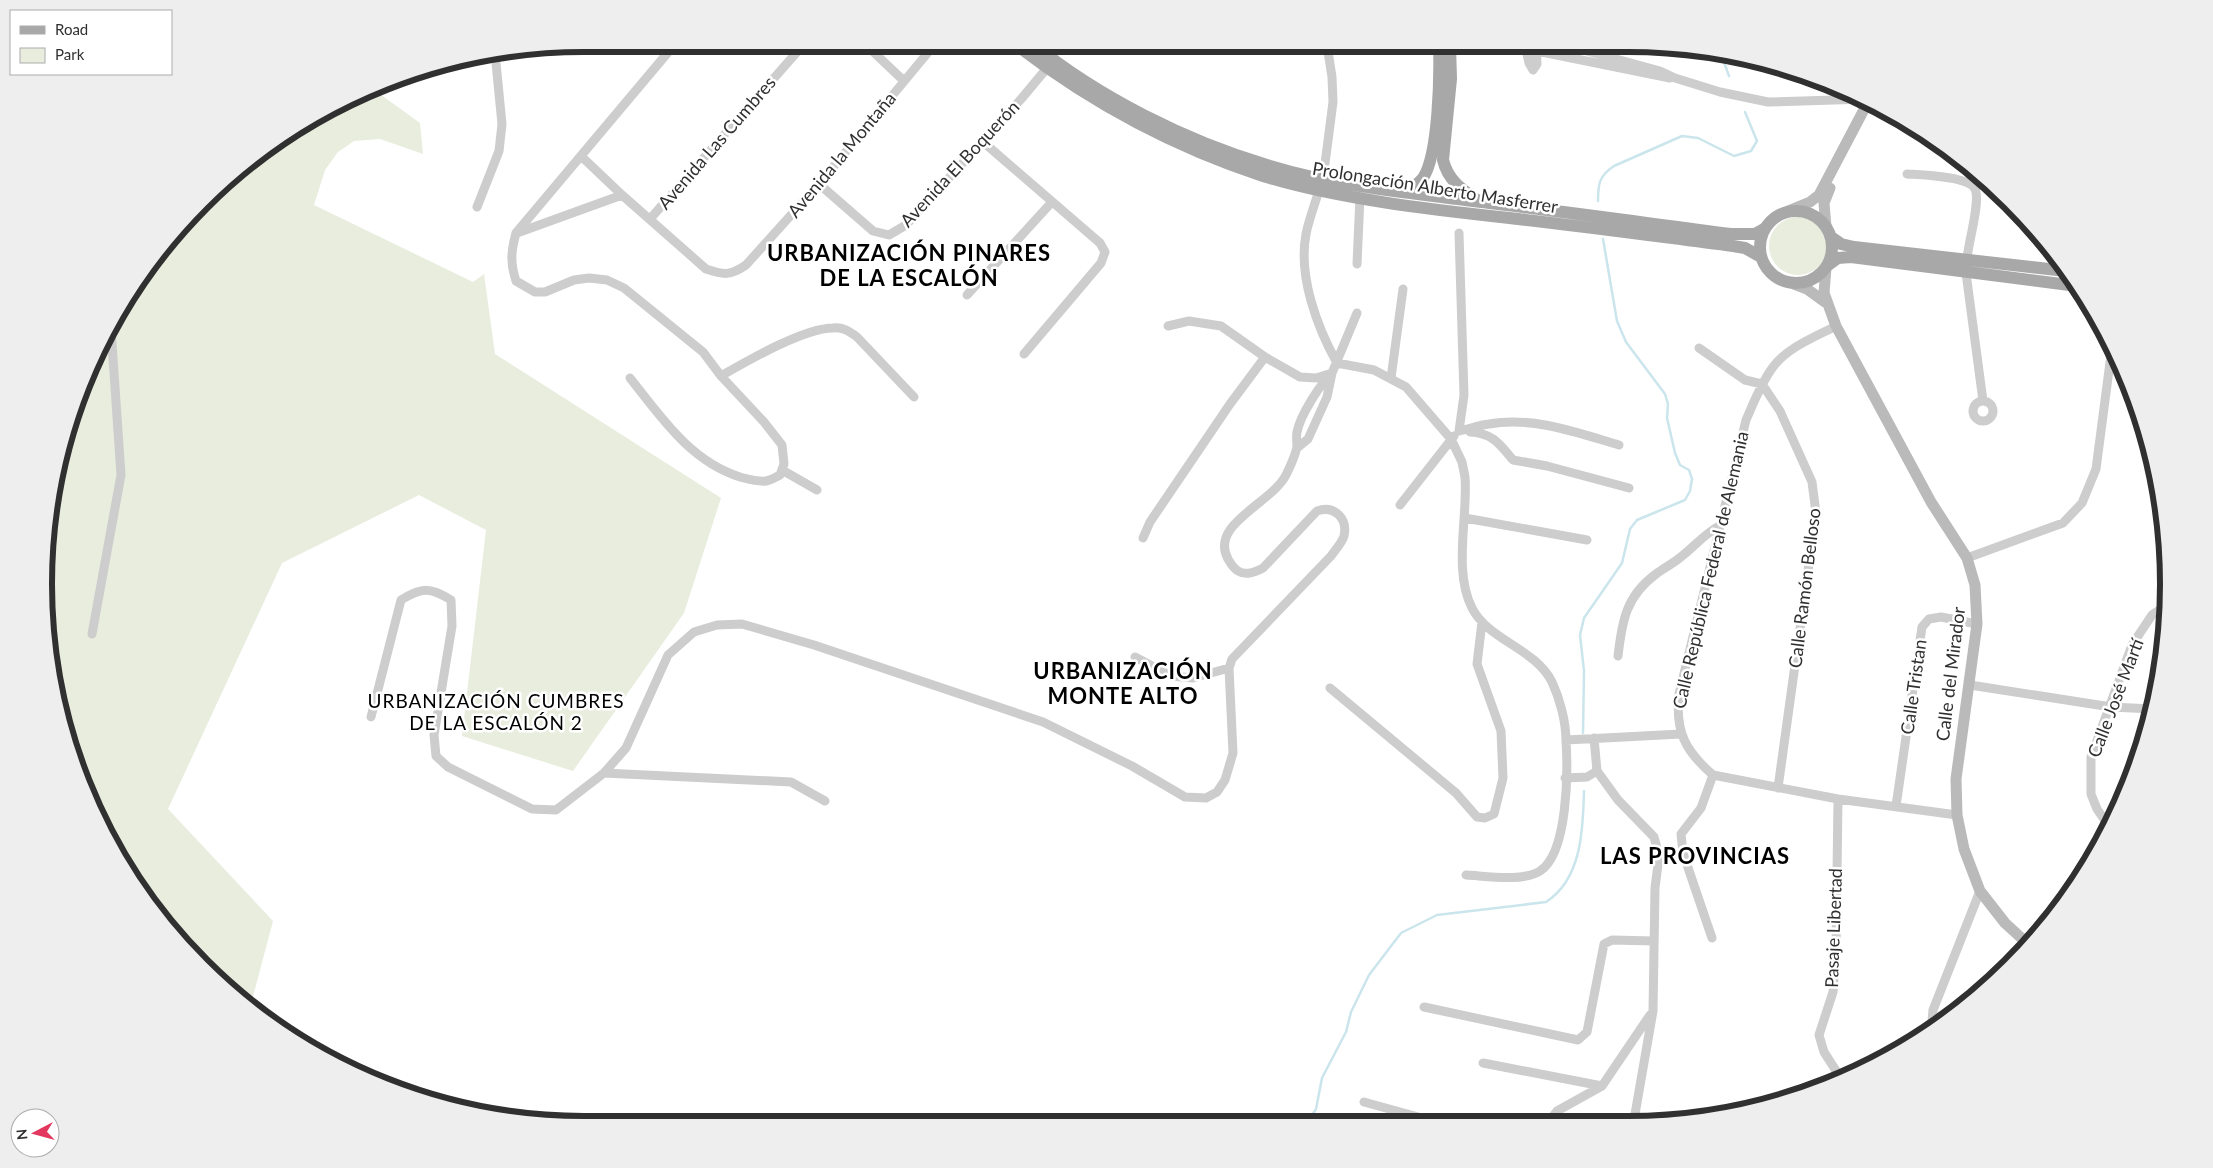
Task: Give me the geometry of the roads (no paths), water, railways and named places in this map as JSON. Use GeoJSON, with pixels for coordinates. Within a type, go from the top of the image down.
{"type":"FeatureCollection","features":[{"type":"Feature","properties":{"kind":"main road","name":"Prolongación Alberto Masferrer"},"geometry":{"type":"LineString","coordinates":[[1025,52],[1046,68],[1132,120],[1214,158],[1264,176],[1731,234],[1755,234],[1764,229]]}},
{"type":"Feature","properties":{"kind":"main road","name":"Prolongación Alberto Masferrer"},"geometry":{"type":"LineString","coordinates":[[1043,52],[1060,65],[1131,108],[1208,144],[1360,197],[1463,213],[1734,246],[1745,248],[1761,257]]}},
{"type":"Feature","properties":{"kind":"main road"},"geometry":{"type":"LineString","coordinates":[[1398,192],[1414,187],[1422,179],[1431,156],[1440,78],[1439,52]]}},
{"type":"Feature","properties":{"kind":"main road"},"geometry":{"type":"LineString","coordinates":[[1450,52],[1451,79],[1443,160],[1446,171],[1454,184],[1479,202]]}},
{"type":"Feature","properties":{"kind":"main road"},"geometry":{"type":"LineString","coordinates":[[2059,271],[1967,258],[1854,247],[1841,244],[1816,216],[1807,212],[1788,211],[1776,216],[1764,229],[1759,248],[1766,268],[1774,276],[1794,284],[1809,281],[1838,258],[1844,257],[2068,285]]}},
{"type":"Feature","properties":{"kind":"main road"},"geometry":{"type":"LineString","coordinates":[[1826,267],[1832,253],[1829,232]]}},
{"type":"Feature","properties":{"kind":"street"},"geometry":{"type":"LineString","coordinates":[[630,378],[688,448],[706,462],[729,474],[749,480],[766,481],[780,475],[784,464],[782,445],[764,422],[721,376],[703,352],[631,294],[607,280],[590,278],[574,280],[545,292],[535,292],[516,281],[510,254],[516,233],[668,52]]}},
{"type":"Feature","properties":{"kind":"street","name":"Avenida Las Cumbres"},"geometry":{"type":"LineString","coordinates":[[650,219],[797,52]]}},
{"type":"Feature","properties":{"kind":"street"},"geometry":{"type":"LineString","coordinates":[[873,52],[904,81]]}},
{"type":"Feature","properties":{"kind":"street","name":"Avenida la Montaña"},"geometry":{"type":"LineString","coordinates":[[650,219],[706,269],[721,274],[734,273],[746,266],[819,184],[928,52]]}},
{"type":"Feature","properties":{"kind":"street"},"geometry":{"type":"LineString","coordinates":[[1328,52],[1333,102],[1321,184],[1306,235],[1306,274],[1323,337],[1337,363]]}},
{"type":"Feature","properties":{"kind":"street"},"geometry":{"type":"LineString","coordinates":[[1527,52],[1533,70],[1537,64],[1536,52]]}},
{"type":"Feature","properties":{"kind":"street"},"geometry":{"type":"LineString","coordinates":[[1553,52],[1658,77],[1675,78]]}},
{"type":"Feature","properties":{"kind":"street"},"geometry":{"type":"LineString","coordinates":[[1592,52],[1660,70],[1675,78],[1720,92],[1768,102],[1847,100]]}},
{"type":"Feature","properties":{"kind":"street"},"geometry":{"type":"LineString","coordinates":[[476,207],[499,151],[502,124],[496,60]]}},
{"type":"Feature","properties":{"kind":"street","name":"Avenida El Boquerón"},"geometry":{"type":"LineString","coordinates":[[819,184],[873,231],[889,235],[906,225],[1022,98],[1046,68]]}},
{"type":"Feature","properties":{"kind":"street"},"geometry":{"type":"LineString","coordinates":[[1788,211],[1810,202],[1819,195],[1864,107]]}},
{"type":"Feature","properties":{"kind":"street"},"geometry":{"type":"LineString","coordinates":[[1829,232],[1824,214],[1825,197],[1869,110]]}},
{"type":"Feature","properties":{"kind":"street"},"geometry":{"type":"LineString","coordinates":[[982,141],[1100,243],[1105,252],[1101,263],[1024,354]]}},
{"type":"Feature","properties":{"kind":"street"},"geometry":{"type":"LineString","coordinates":[[582,156],[650,219]]}},
{"type":"Feature","properties":{"kind":"street"},"geometry":{"type":"LineString","coordinates":[[1907,174],[1958,179],[1970,183],[1975,188],[1977,199],[1967,258]]}},
{"type":"Feature","properties":{"kind":"street"},"geometry":{"type":"LineString","coordinates":[[516,233],[622,195]]}},
{"type":"Feature","properties":{"kind":"street"},"geometry":{"type":"LineString","coordinates":[[1357,264],[1360,197]]}},
{"type":"Feature","properties":{"kind":"street"},"geometry":{"type":"LineString","coordinates":[[967,295],[1051,202]]}},
{"type":"Feature","properties":{"kind":"street"},"geometry":{"type":"LineString","coordinates":[[1458,234],[1464,394],[1459,431]]}},
{"type":"Feature","properties":{"kind":"street","name":"Calle del Mirador"},"geometry":{"type":"LineString","coordinates":[[1826,267],[1824,294],[1836,326],[1931,502],[1967,558],[1975,585],[1977,624],[1956,779],[1958,815],[1964,849],[1980,891],[2005,923],[2024,940]]}},
{"type":"Feature","properties":{"kind":"street"},"geometry":{"type":"LineString","coordinates":[[1966,273],[1983,401]]}},
{"type":"Feature","properties":{"kind":"street"},"geometry":{"type":"LineString","coordinates":[[1794,284],[1811,291],[1826,302]]}},
{"type":"Feature","properties":{"kind":"street"},"geometry":{"type":"LineString","coordinates":[[1392,378],[1404,289]]}},
{"type":"Feature","properties":{"kind":"street"},"geometry":{"type":"LineString","coordinates":[[371,717],[401,600],[416,591],[436,591],[451,600],[452,626],[434,735],[436,756],[448,767],[532,809],[556,810],[604,773],[626,748],[668,655],[694,632],[717,625],[742,624],[814,645],[1043,722],[1132,766],[1185,797],[1206,798],[1216,792],[1225,780],[1233,753],[1229,668],[1232,659],[1330,556],[1343,538],[1345,528],[1340,514],[1331,509],[1317,511],[1263,568],[1253,573],[1243,574],[1235,570],[1226,555],[1224,544],[1234,522],[1270,496],[1279,486],[1296,448],[1297,430],[1316,391],[1332,373],[1357,313]]}},
{"type":"Feature","properties":{"kind":"street"},"geometry":{"type":"LineString","coordinates":[[1168,326],[1189,321],[1221,326],[1265,357],[1300,377],[1316,378],[1332,373]]}},
{"type":"Feature","properties":{"kind":"street","name":"Calle República Federal de Alemania"},"geometry":{"type":"LineString","coordinates":[[1713,775],[1703,767],[1681,734],[1677,715],[1679,694],[1746,420],[1762,384],[1774,366],[1788,353],[1836,326]]}},
{"type":"Feature","properties":{"kind":"street"},"geometry":{"type":"LineString","coordinates":[[721,376],[784,344],[821,329],[834,327],[847,329],[858,337],[914,397]]}},
{"type":"Feature","properties":{"kind":"street"},"geometry":{"type":"LineString","coordinates":[[92,634],[121,475],[112,340]]}},
{"type":"Feature","properties":{"kind":"street"},"geometry":{"type":"LineString","coordinates":[[1699,348],[1745,380],[1762,384]]}},
{"type":"Feature","properties":{"kind":"street"},"geometry":{"type":"LineString","coordinates":[[1142,538],[1155,514],[1265,357]]}},
{"type":"Feature","properties":{"kind":"street"},"geometry":{"type":"LineString","coordinates":[[1967,558],[2063,523],[2082,503],[2096,469],[2110,359]]}},
{"type":"Feature","properties":{"kind":"street"},"geometry":{"type":"LineString","coordinates":[[1337,363],[1374,370],[1406,387],[1450,439],[1462,462],[1465,477],[1463,577],[1472,608],[1482,622],[1531,656],[1552,681],[1562,712],[1566,740],[1565,778],[1560,838],[1553,857],[1542,871],[1529,876],[1466,875]]}},
{"type":"Feature","properties":{"kind":"street","name":"Calle Ramón Belloso"},"geometry":{"type":"LineString","coordinates":[[1762,384],[1780,411],[1812,482],[1816,513],[1778,788]]}},
{"type":"Feature","properties":{"kind":"street"},"geometry":{"type":"LineString","coordinates":[[1400,505],[1450,439],[1459,431],[1490,423],[1530,423],[1567,430],[1619,445]]}},
{"type":"Feature","properties":{"kind":"street"},"geometry":{"type":"LineString","coordinates":[[1459,431],[1485,432],[1513,460],[1547,466],[1629,488]]}},
{"type":"Feature","properties":{"kind":"street"},"geometry":{"type":"LineString","coordinates":[[782,470],[817,490]]}},
{"type":"Feature","properties":{"kind":"street"},"geometry":{"type":"LineString","coordinates":[[1465,518],[1587,540]]}},
{"type":"Feature","properties":{"kind":"street"},"geometry":{"type":"LineString","coordinates":[[1618,656],[1621,626],[1628,604],[1656,574],[1686,553],[1709,531],[1721,525]]}},
{"type":"Feature","properties":{"kind":"street","name":"Calle José Martí"},"geometry":{"type":"LineString","coordinates":[[2105,821],[2097,809],[2091,794],[2091,757],[2132,645],[2152,615],[2159,610]]}},
{"type":"Feature","properties":{"kind":"street","name":"Calle Tristan"},"geometry":{"type":"LineString","coordinates":[[1896,806],[1922,628],[1929,618],[1941,617],[1977,624]]}},
{"type":"Feature","properties":{"kind":"street"},"geometry":{"type":"LineString","coordinates":[[1330,688],[1456,793],[1477,817],[1485,818],[1494,814],[1503,778],[1501,731],[1478,664],[1482,622]]}},
{"type":"Feature","properties":{"kind":"street"},"geometry":{"type":"LineString","coordinates":[[1136,657],[1171,676],[1193,678],[1229,668]]}},
{"type":"Feature","properties":{"kind":"street"},"geometry":{"type":"LineString","coordinates":[[1970,685],[2110,707],[2145,709]]}},
{"type":"Feature","properties":{"kind":"street"},"geometry":{"type":"LineString","coordinates":[[1566,740],[1681,734]]}},
{"type":"Feature","properties":{"kind":"street"},"geometry":{"type":"LineString","coordinates":[[1594,738],[1597,771],[1618,800],[1654,837],[1659,856],[1655,888],[1653,1011],[1635,1116]]}},
{"type":"Feature","properties":{"kind":"street"},"geometry":{"type":"LineString","coordinates":[[1565,778],[1587,777],[1597,771]]}},
{"type":"Feature","properties":{"kind":"street"},"geometry":{"type":"LineString","coordinates":[[604,773],[791,782],[825,801]]}},
{"type":"Feature","properties":{"kind":"street"},"geometry":{"type":"LineString","coordinates":[[1712,938],[1683,853],[1680,834],[1701,808],[1713,775],[1838,799],[1958,815]]}},
{"type":"Feature","properties":{"kind":"street","name":"Pasaje Libertad"},"geometry":{"type":"LineString","coordinates":[[1837,1073],[1824,1052],[1819,1035],[1833,992],[1836,948],[1838,799]]}},
{"type":"Feature","properties":{"kind":"street"},"geometry":{"type":"LineString","coordinates":[[1932,1020],[1933,1010],[1980,891]]}},
{"type":"Feature","properties":{"kind":"street"},"geometry":{"type":"LineString","coordinates":[[1424,1007],[1578,1040],[1587,1032],[1604,944],[1612,940],[1654,941]]}},
{"type":"Feature","properties":{"kind":"street"},"geometry":{"type":"LineString","coordinates":[[1553,1116],[1557,1111],[1602,1086],[1653,1011]]}},
{"type":"Feature","properties":{"kind":"street"},"geometry":{"type":"LineString","coordinates":[[1483,1063],[1602,1086]]}},
{"type":"Feature","properties":{"kind":"street"},"geometry":{"type":"LineString","coordinates":[[1364,1102],[1414,1116]]}},
{"type":"Feature","properties":{"kind":"waterway"},"geometry":{"type":"LineString","coordinates":[[1724,61],[1729,76]]}},
{"type":"Feature","properties":{"kind":"waterway"},"geometry":{"type":"LineString","coordinates":[[1598,201],[1600,181],[1605,173],[1614,166],[1682,136],[1698,138],[1734,156],[1751,151],[1757,141],[1745,112]]}},
{"type":"Feature","properties":{"kind":"waterway"},"geometry":{"type":"LineString","coordinates":[[1583,733],[1584,671],[1580,635],[1584,618],[1622,563],[1630,529],[1637,520],[1685,500],[1690,491],[1692,479],[1689,470],[1680,465],[1675,453],[1667,418],[1668,404],[1665,394],[1626,342],[1617,321],[1603,239]]}},
{"type":"Feature","properties":{"kind":"waterway"},"geometry":{"type":"LineString","coordinates":[[1311,1116],[1316,1109],[1322,1078],[1346,1032],[1351,1012],[1369,975],[1401,933],[1437,915],[1546,902],[1558,892],[1574,867],[1581,837],[1584,791]]}},
{"type":"Feature","properties":{"kind":"district","name":"URBANIZACIÓN PINARES DE LA ESCALÓN"},"geometry":{"type":"Point","coordinates":[909,266]}},
{"type":"Feature","properties":{"kind":"district","name":"URBANIZACIÓN MONTE ALTO"},"geometry":{"type":"Point","coordinates":[1123,684]}},
{"type":"Feature","properties":{"kind":"district","name":"URBANIZACIÓN CUMBRES DE LA ESCALÓN 2"},"geometry":{"type":"Point","coordinates":[496,712]}},
{"type":"Feature","properties":{"kind":"district","name":"LAS PROVINCIAS"},"geometry":{"type":"Point","coordinates":[1695,856]}}]}
